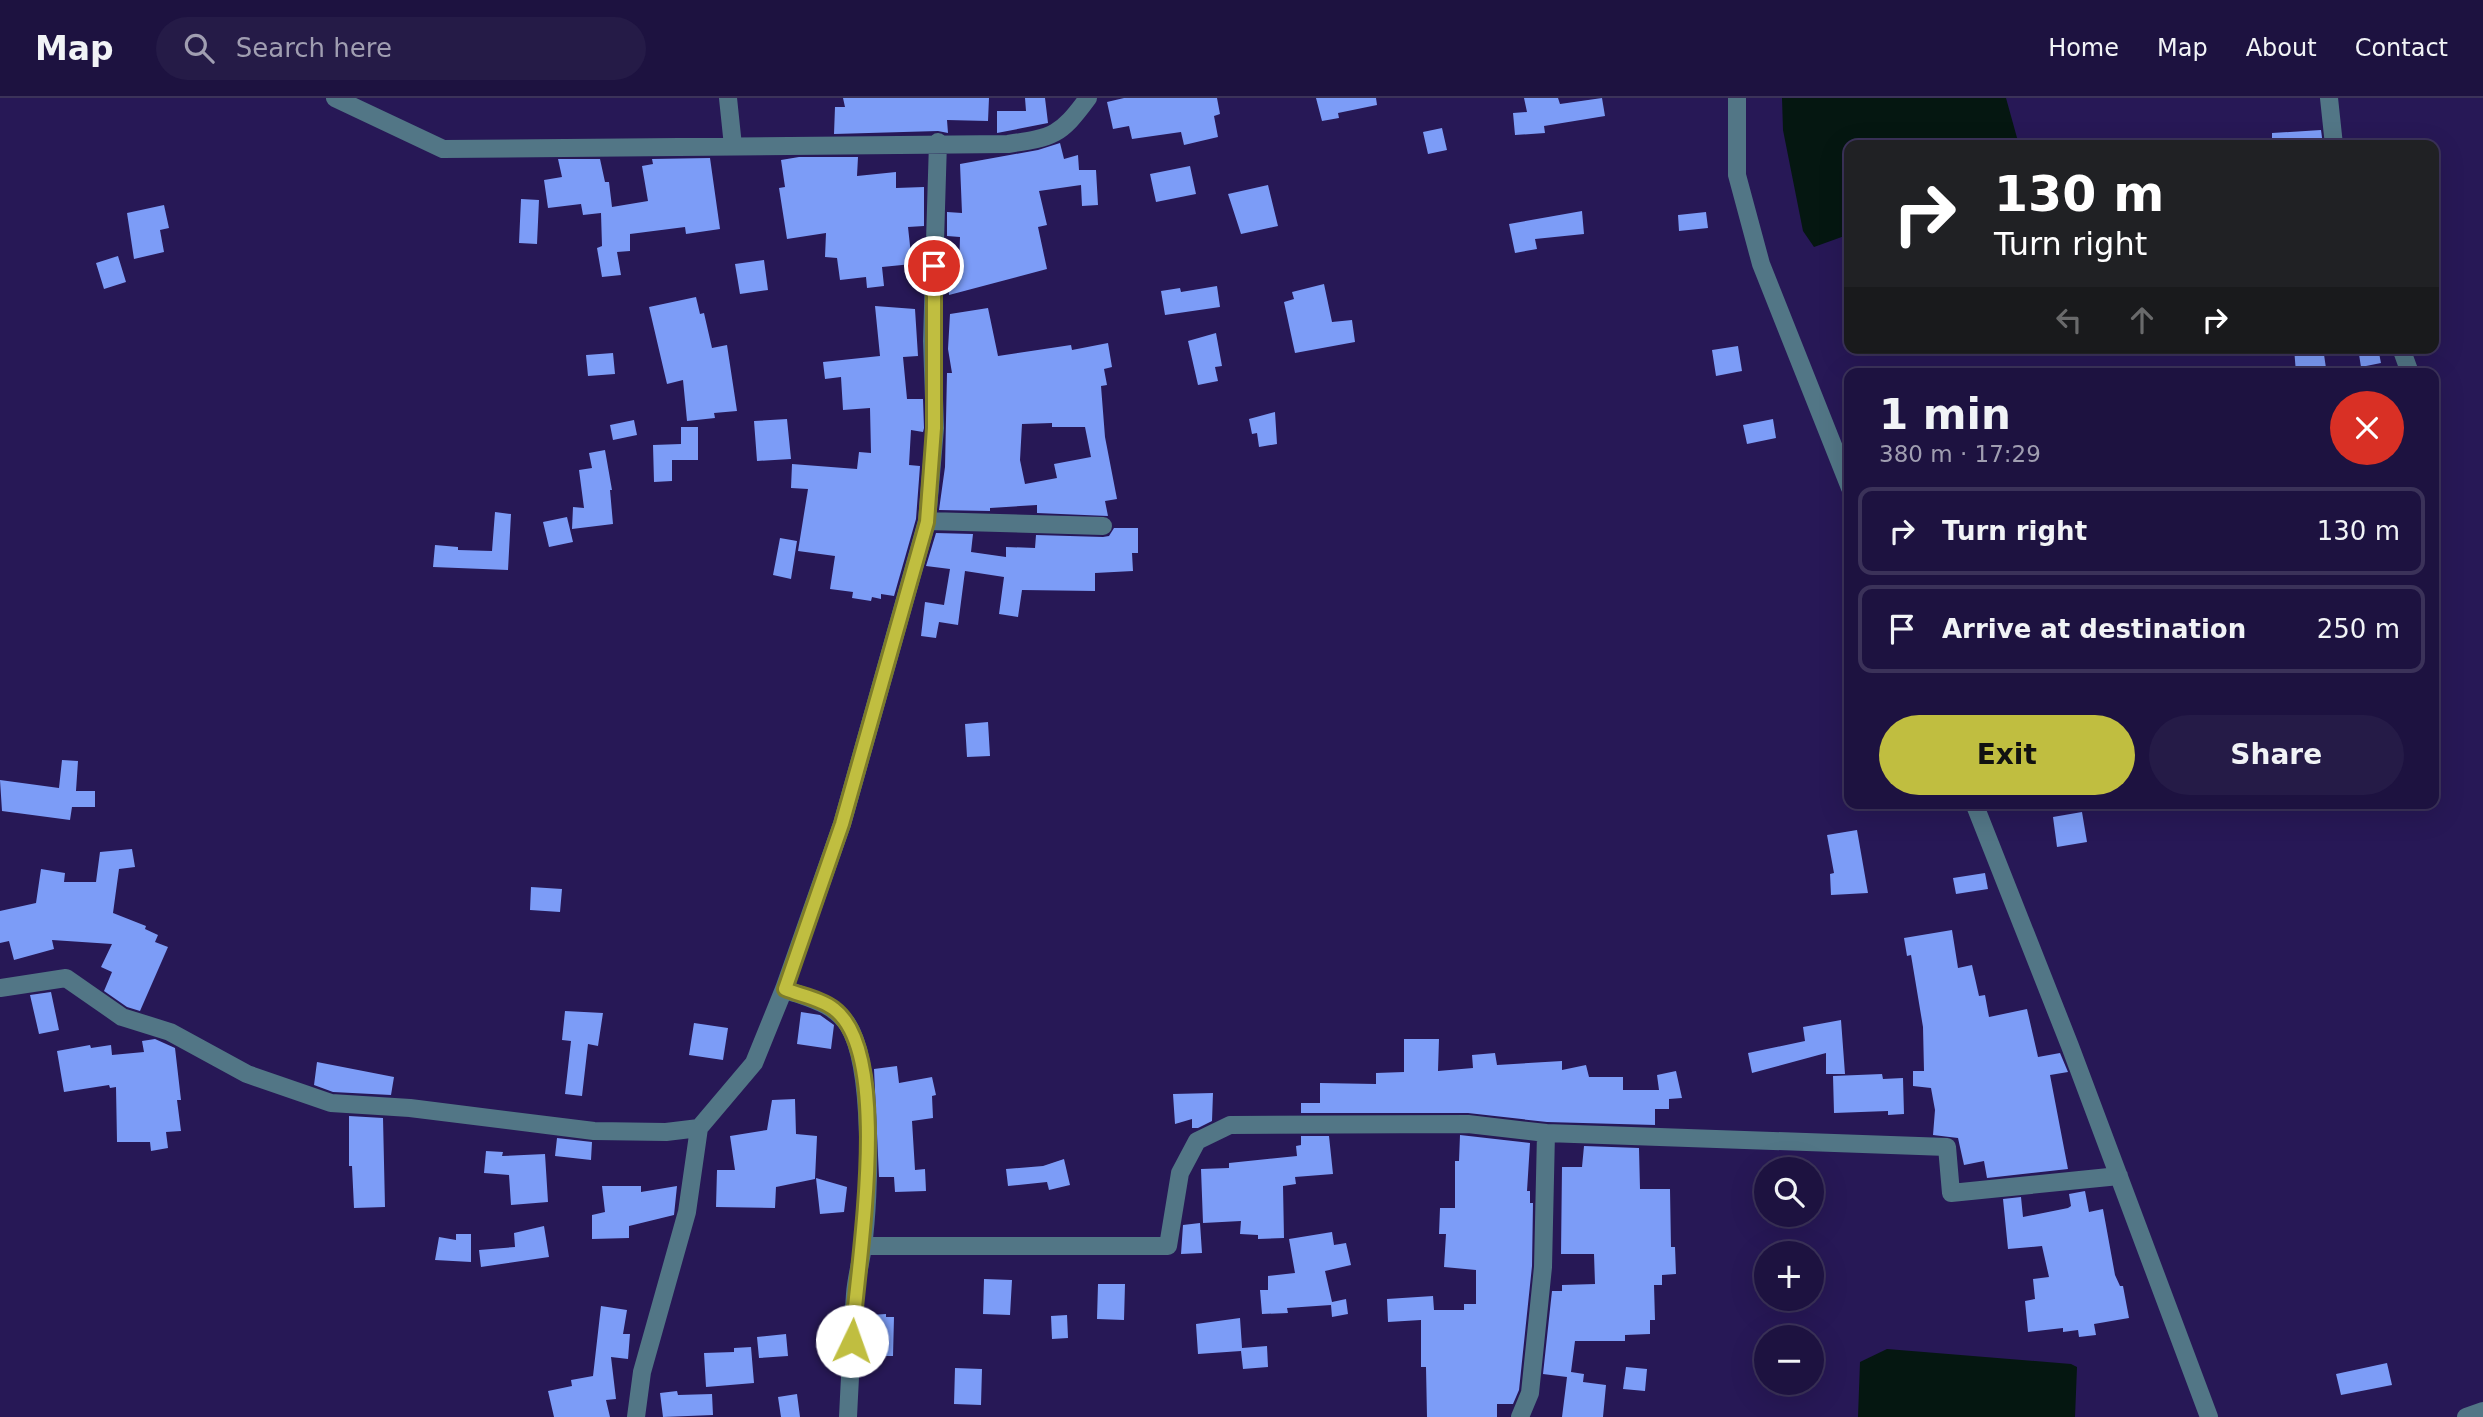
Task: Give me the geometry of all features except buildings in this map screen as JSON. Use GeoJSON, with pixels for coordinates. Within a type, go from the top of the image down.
{"type":"FeatureCollection","features":[{"type":"Feature","properties":{"kind":"street"},"geometry":{"type":"LineString","coordinates":[[335,98],[443,149],[938,142],[1008,144],[1048,138],[1068,125],[1088,98]]}},
{"type":"Feature","properties":{"kind":"street"},"geometry":{"type":"LineString","coordinates":[[728,98],[733,146]]}},
{"type":"Feature","properties":{"kind":"street"},"geometry":{"type":"LineString","coordinates":[[1737,98],[1737,175],[1762,264],[1844,473]]}},
{"type":"Feature","properties":{"kind":"street"},"geometry":{"type":"LineString","coordinates":[[2329,98],[2333,140]]}},
{"type":"Feature","properties":{"kind":"street"},"geometry":{"type":"LineString","coordinates":[[636,1417],[642,1372],[687,1212],[699,1128],[754,1063],[785,989],[842,824],[927,522],[934,428],[932,341],[938,142]]}},
{"type":"Feature","properties":{"kind":"street"},"geometry":{"type":"LineString","coordinates":[[927,522],[1103,526]]}},
{"type":"Feature","properties":{"kind":"street"},"geometry":{"type":"LineString","coordinates":[[1976,809],[2209,1417]]}},
{"type":"Feature","properties":{"kind":"street"},"geometry":{"type":"LineString","coordinates":[[0,988],[66,978],[122,1017],[170,1032],[247,1074],[331,1103],[410,1108],[594,1131],[666,1132],[699,1128]]}},
{"type":"Feature","properties":{"kind":"street"},"geometry":{"type":"LineString","coordinates":[[785,989],[833,1008],[848,1024],[860,1050],[866,1084],[866,1199],[863,1246],[855,1290],[848,1417]]}},
{"type":"Feature","properties":{"kind":"street"},"geometry":{"type":"LineString","coordinates":[[863,1246],[1168,1246],[1180,1173],[1197,1141],[1230,1125],[1468,1124],[1546,1133],[1947,1147],[1951,1194],[2119,1176]]}},
{"type":"Feature","properties":{"kind":"street"},"geometry":{"type":"LineString","coordinates":[[1520,1417],[1530,1393],[1543,1267],[1546,1133]]}},
{"type":"Feature","properties":{"kind":"street"},"geometry":{"type":"LineString","coordinates":[[2466,1417],[2483,1410]]}},
{"type":"Feature","properties":{"kind":"shaded area"},"geometry":{"type":"Polygon","coordinates":[[[1782,98],[2006,98],[2018,140],[1844,140],[1844,236],[1814,247],[1803,231],[1783,130],[1782,98]]]}},
{"type":"Feature","properties":{"kind":"shaded area"},"geometry":{"type":"Polygon","coordinates":[[[1887,1349],[2071,1364],[2077,1367],[2075,1417],[1858,1417],[1860,1362],[1887,1349]]]}},
{"type":"Feature","properties":{"kind":"route"},"geometry":{"type":"LineString","coordinates":[[852,1341],[866,1199],[866,1084],[860,1050],[848,1024],[833,1008],[785,989],[842,824],[927,522],[934,428],[934,266]]}}]}
